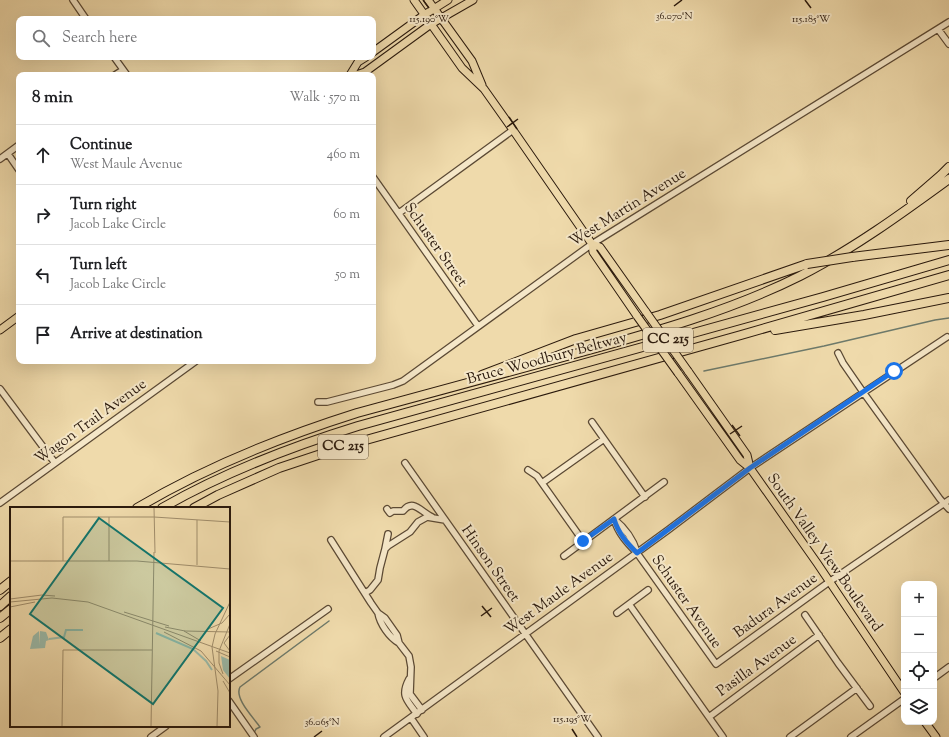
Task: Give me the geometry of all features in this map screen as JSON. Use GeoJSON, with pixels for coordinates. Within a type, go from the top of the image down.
{"type":"FeatureCollection","features":[{"type":"Feature","properties":{"kind":"highway"},"geometry":{"type":"LineString","coordinates":[[845,251],[911,201],[949,167]]}},
{"type":"Feature","properties":{"kind":"highway"},"geometry":{"type":"LineString","coordinates":[[845,251],[949,180]]}},
{"type":"Feature","properties":{"kind":"highway"},"geometry":{"type":"LineString","coordinates":[[438,391],[570,342],[667,313],[807,264],[949,245]]}},
{"type":"Feature","properties":{"kind":"highway","name":"CC 215"},"geometry":{"type":"LineString","coordinates":[[139,507],[200,475],[278,440],[357,413],[627,339],[704,316],[751,298],[793,279],[845,251]]}},
{"type":"Feature","properties":{"kind":"highway","name":"Bruce Woodbury Beltway"},"geometry":{"type":"LineString","coordinates":[[164,507],[248,466],[306,443],[358,426],[823,297],[949,260]]}},
{"type":"Feature","properties":{"kind":"highway","name":"Bruce Woodbury Beltway"},"geometry":{"type":"LineString","coordinates":[[196,507],[218,495],[279,468],[348,445],[949,275]]}},
{"type":"Feature","properties":{"kind":"highway"},"geometry":{"type":"LineString","coordinates":[[741,335],[864,315],[949,298]]}},
{"type":"Feature","properties":{"kind":"highway"},"geometry":{"type":"LineString","coordinates":[[0,590],[10,582]]}},
{"type":"Feature","properties":{"kind":"highway"},"geometry":{"type":"LineString","coordinates":[[0,606],[10,597]]}},
{"type":"Feature","properties":{"kind":"highway"},"geometry":{"type":"LineString","coordinates":[[0,618],[10,610]]}},
{"type":"Feature","properties":{"kind":"highway"},"geometry":{"type":"LineString","coordinates":[[0,638],[10,630]]}},
{"type":"Feature","properties":{"kind":"main road","name":"South Valley View Boulevard"},"geometry":{"type":"LineString","coordinates":[[414,0],[462,68],[484,89],[592,244],[593,252],[637,316],[740,460],[750,468],[902,689]]}},
{"type":"Feature","properties":{"kind":"main road","name":"South Valley View Boulevard"},"geometry":{"type":"LineString","coordinates":[[428,0],[472,61],[484,89]]}},
{"type":"Feature","properties":{"kind":"main road"},"geometry":{"type":"LineString","coordinates":[[376,50],[434,8],[448,0]]}},
{"type":"Feature","properties":{"kind":"main road"},"geometry":{"type":"LineString","coordinates":[[365,72],[431,24],[473,0]]}},
{"type":"Feature","properties":{"kind":"main road"},"geometry":{"type":"LineString","coordinates":[[352,72],[358,62],[361,60]]}},
{"type":"Feature","properties":{"kind":"main road","name":"South Valley View Boulevard"},"geometry":{"type":"LineString","coordinates":[[592,244],[600,247],[688,371],[747,456],[750,468]]}},
{"type":"Feature","properties":{"kind":"main road"},"geometry":{"type":"LineString","coordinates":[[0,330],[16,318]]}},
{"type":"Feature","properties":{"kind":"main road"},"geometry":{"type":"LineString","coordinates":[[927,725],[936,737]]}},
{"type":"Feature","properties":{"kind":"street"},"geometry":{"type":"LineString","coordinates":[[73,0],[84,16]]}},
{"type":"Feature","properties":{"kind":"street","name":"West Martin Avenue"},"geometry":{"type":"LineString","coordinates":[[318,402],[327,402],[403,381],[592,244],[949,22]]}},
{"type":"Feature","properties":{"kind":"street"},"geometry":{"type":"LineString","coordinates":[[938,29],[949,44]]}},
{"type":"Feature","properties":{"kind":"street"},"geometry":{"type":"LineString","coordinates":[[116,60],[123,70],[120,72]]}},
{"type":"Feature","properties":{"kind":"street"},"geometry":{"type":"LineString","coordinates":[[399,213],[513,130]]}},
{"type":"Feature","properties":{"kind":"street"},"geometry":{"type":"LineString","coordinates":[[0,159],[16,147]]}},
{"type":"Feature","properties":{"kind":"street"},"geometry":{"type":"LineString","coordinates":[[8,154],[16,166]]}},
{"type":"Feature","properties":{"kind":"street","name":"Schuster Street"},"geometry":{"type":"LineString","coordinates":[[376,181],[478,326]]}},
{"type":"Feature","properties":{"kind":"street","name":"West Maule Avenue"},"geometry":{"type":"LineString","coordinates":[[384,737],[637,553],[750,468],[947,337]]}},
{"type":"Feature","properties":{"kind":"street"},"geometry":{"type":"LineString","coordinates":[[838,352],[843,363],[863,392],[940,499],[947,502],[949,509]]}},
{"type":"Feature","properties":{"kind":"street","name":"Wagon Trail Avenue"},"geometry":{"type":"LineString","coordinates":[[0,503],[192,364]]}},
{"type":"Feature","properties":{"kind":"street"},"geometry":{"type":"LineString","coordinates":[[0,388],[55,463]]}},
{"type":"Feature","properties":{"kind":"street"},"geometry":{"type":"LineString","coordinates":[[592,422],[645,497]]}},
{"type":"Feature","properties":{"kind":"street"},"geometry":{"type":"LineString","coordinates":[[542,483],[604,439]]}},
{"type":"Feature","properties":{"kind":"street","name":"Hinson Street"},"geometry":{"type":"LineString","coordinates":[[405,463],[598,737]]}},
{"type":"Feature","properties":{"kind":"street"},"geometry":{"type":"LineString","coordinates":[[528,470],[534,473],[542,483],[583,541]]}},
{"type":"Feature","properties":{"kind":"street"},"geometry":{"type":"LineString","coordinates":[[564,556],[664,482]]}},
{"type":"Feature","properties":{"kind":"street","name":"Badura Avenue"},"geometry":{"type":"LineString","coordinates":[[716,664],[829,582],[947,502]]}},
{"type":"Feature","properties":{"kind":"street"},"geometry":{"type":"LineString","coordinates":[[387,509],[390,513],[393,511],[403,511],[407,506],[414,505],[425,514],[445,520]]}},
{"type":"Feature","properties":{"kind":"street"},"geometry":{"type":"LineString","coordinates":[[385,549],[413,530],[415,526],[424,519],[427,517],[432,517]]}},
{"type":"Feature","properties":{"kind":"street","name":"Schuster Avenue"},"geometry":{"type":"LineString","coordinates":[[614,519],[617,528],[629,545],[637,553],[716,664]]}},
{"type":"Feature","properties":{"kind":"street"},"geometry":{"type":"LineString","coordinates":[[365,593],[370,590],[378,580],[388,534]]}},
{"type":"Feature","properties":{"kind":"street"},"geometry":{"type":"LineString","coordinates":[[332,540],[378,613],[379,620],[392,638],[399,643],[410,659],[410,694],[420,712]]}},
{"type":"Feature","properties":{"kind":"street"},"geometry":{"type":"LineString","coordinates":[[617,613],[648,590]]}},
{"type":"Feature","properties":{"kind":"street"},"geometry":{"type":"LineString","coordinates":[[629,604],[723,737]]}},
{"type":"Feature","properties":{"kind":"street"},"geometry":{"type":"LineString","coordinates":[[230,678],[328,609]]}},
{"type":"Feature","properties":{"kind":"street"},"geometry":{"type":"LineString","coordinates":[[805,615],[870,706]]}},
{"type":"Feature","properties":{"kind":"street","name":"Pasilla Avenue"},"geometry":{"type":"LineString","coordinates":[[709,717],[819,635]]}},
{"type":"Feature","properties":{"kind":"street"},"geometry":{"type":"LineString","coordinates":[[937,676],[949,667]]}},
{"type":"Feature","properties":{"kind":"street"},"geometry":{"type":"LineString","coordinates":[[790,737],[857,688]]}},
{"type":"Feature","properties":{"kind":"street"},"geometry":{"type":"LineString","coordinates":[[851,737],[901,701]]}},
{"type":"Feature","properties":{"kind":"street"},"geometry":{"type":"LineString","coordinates":[[230,702],[254,737]]}},
{"type":"Feature","properties":{"kind":"street"},"geometry":{"type":"LineString","coordinates":[[411,718],[424,737]]}},
{"type":"Feature","properties":{"kind":"street"},"geometry":{"type":"LineString","coordinates":[[151,737],[165,727]]}},
{"type":"Feature","properties":{"kind":"waterway"},"geometry":{"type":"LineString","coordinates":[[704,371],[949,318]]}},
{"type":"Feature","properties":{"kind":"waterway"},"geometry":{"type":"LineString","coordinates":[[254,733],[256,729],[260,727],[242,702],[239,691],[240,687],[329,621]]}},
{"type":"Feature","properties":{"kind":"route"},"geometry":{"type":"LineString","coordinates":[[583,541],[614,519],[617,528],[629,545],[637,553],[750,468],[894,371]]}}]}
